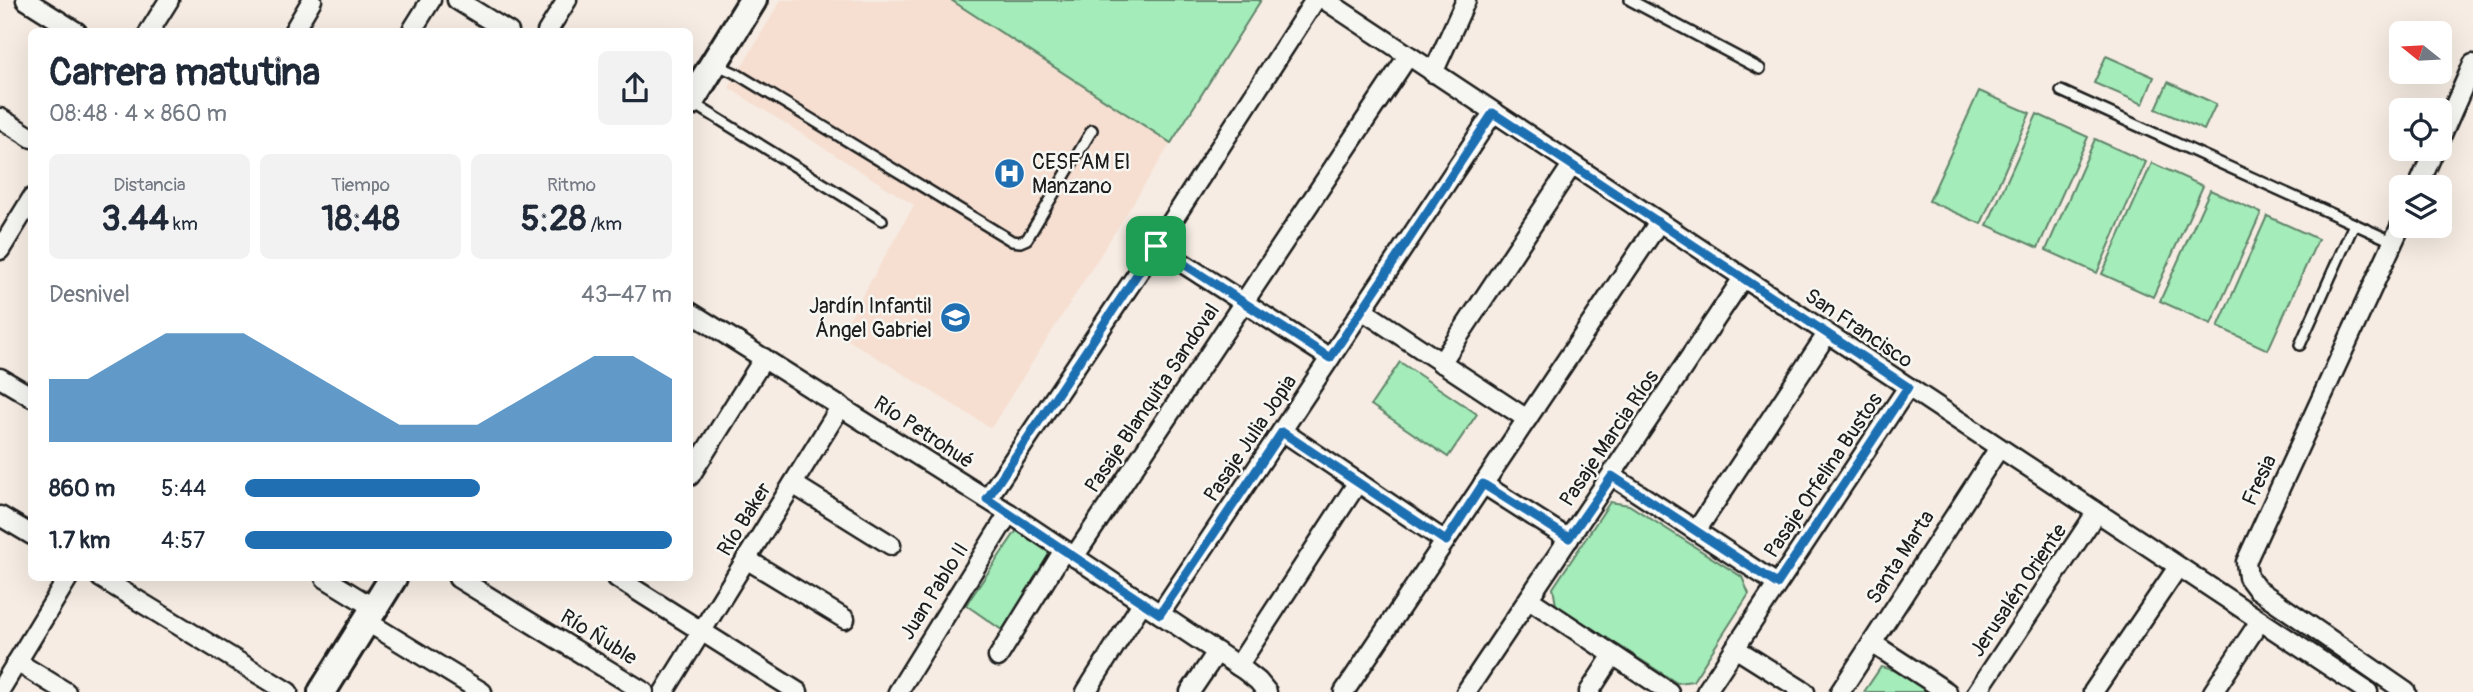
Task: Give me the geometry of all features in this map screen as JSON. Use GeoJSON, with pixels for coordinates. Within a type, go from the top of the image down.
{"type":"FeatureCollection","features":[{"type":"Feature","properties":{"kind":"street"},"geometry":{"type":"LineString","coordinates":[[26,0],[71,28]]}},
{"type":"Feature","properties":{"kind":"street"},"geometry":{"type":"LineString","coordinates":[[152,28],[169,0]]}},
{"type":"Feature","properties":{"kind":"street"},"geometry":{"type":"LineString","coordinates":[[295,28],[312,0]]}},
{"type":"Feature","properties":{"kind":"street"},"geometry":{"type":"LineString","coordinates":[[413,28],[430,0]]}},
{"type":"Feature","properties":{"kind":"street"},"geometry":{"type":"LineString","coordinates":[[457,0],[502,28]]}},
{"type":"Feature","properties":{"kind":"street"},"geometry":{"type":"LineString","coordinates":[[550,28],[567,0]]}},
{"type":"Feature","properties":{"kind":"street"},"geometry":{"type":"LineString","coordinates":[[693,97],[753,0]]}},
{"type":"Feature","properties":{"kind":"street"},"geometry":{"type":"LineString","coordinates":[[987,499],[1156,246],[1315,0]]}},
{"type":"Feature","properties":{"kind":"street","name":"San Francisco"},"geometry":{"type":"LineString","coordinates":[[1325,0],[2368,692]]}},
{"type":"Feature","properties":{"kind":"street"},"geometry":{"type":"LineString","coordinates":[[1433,73],[1466,0]]}},
{"type":"Feature","properties":{"kind":"street","name":"Pasaje Blanquita Sandoval"},"geometry":{"type":"LineString","coordinates":[[998,657],[1244,302],[1408,56]]}},
{"type":"Feature","properties":{"kind":"street"},"geometry":{"type":"LineString","coordinates":[[2452,112],[2473,64]]}},
{"type":"Feature","properties":{"kind":"street","name":"Pasaje Julia Jopia"},"geometry":{"type":"LineString","coordinates":[[1160,614],[1493,113]]}},
{"type":"Feature","properties":{"kind":"street"},"geometry":{"type":"LineString","coordinates":[[0,118],[28,136]]}},
{"type":"Feature","properties":{"kind":"street"},"geometry":{"type":"LineString","coordinates":[[1441,363],[1572,165]]}},
{"type":"Feature","properties":{"kind":"street"},"geometry":{"type":"LineString","coordinates":[[0,249],[28,204]]}},
{"type":"Feature","properties":{"kind":"street"},"geometry":{"type":"LineString","coordinates":[[1344,692],[1659,222]]}},
{"type":"Feature","properties":{"kind":"street","name":"Fresia"},"geometry":{"type":"LineString","coordinates":[[2395,238],[2246,562],[2248,577],[2257,589],[2406,692]]}},
{"type":"Feature","properties":{"kind":"street"},"geometry":{"type":"LineString","coordinates":[[1156,246],[1330,358]]}},
{"type":"Feature","properties":{"kind":"street","name":"Pasaje Marcia Ríos"},"geometry":{"type":"LineString","coordinates":[[1466,692],[1743,278]]}},
{"type":"Feature","properties":{"kind":"street"},"geometry":{"type":"LineString","coordinates":[[1362,310],[1527,419]]}},
{"type":"Feature","properties":{"kind":"street","name":"Río Petrohué"},"geometry":{"type":"LineString","coordinates":[[693,314],[1009,513],[1238,666],[1258,681],[1267,692]]}},
{"type":"Feature","properties":{"kind":"street"},"geometry":{"type":"LineString","coordinates":[[1696,531],[1827,334]]}},
{"type":"Feature","properties":{"kind":"street"},"geometry":{"type":"LineString","coordinates":[[693,472],[764,358]]}},
{"type":"Feature","properties":{"kind":"street"},"geometry":{"type":"LineString","coordinates":[[0,378],[28,395]]}},
{"type":"Feature","properties":{"kind":"street","name":"Pasaje Orfelina Bustos"},"geometry":{"type":"LineString","coordinates":[[1706,692],[1908,387]]}},
{"type":"Feature","properties":{"kind":"street","name":"Río Baker"},"geometry":{"type":"LineString","coordinates":[[664,692],[841,406]]}},
{"type":"Feature","properties":{"kind":"street"},"geometry":{"type":"LineString","coordinates":[[1282,432],[1446,541]]}},
{"type":"Feature","properties":{"kind":"street","name":"Santa Marta"},"geometry":{"type":"LineString","coordinates":[[1840,692],[1999,448]]}},
{"type":"Feature","properties":{"kind":"street"},"geometry":{"type":"LineString","coordinates":[[1612,476],[1777,584]]}},
{"type":"Feature","properties":{"kind":"street"},"geometry":{"type":"LineString","coordinates":[[1238,666],[1358,482]]}},
{"type":"Feature","properties":{"kind":"street"},"geometry":{"type":"LineString","coordinates":[[793,484],[891,545]]}},
{"type":"Feature","properties":{"kind":"street"},"geometry":{"type":"LineString","coordinates":[[1483,484],[1569,538]]}},
{"type":"Feature","properties":{"kind":"street","name":"Juan Pablo II"},"geometry":{"type":"LineString","coordinates":[[907,689],[1009,513]]}},
{"type":"Feature","properties":{"kind":"street","name":"Jerusalén Oriente"},"geometry":{"type":"LineString","coordinates":[[1977,692],[2096,513]]}},
{"type":"Feature","properties":{"kind":"street"},"geometry":{"type":"LineString","coordinates":[[0,516],[28,533]]}},
{"type":"Feature","properties":{"kind":"street"},"geometry":{"type":"LineString","coordinates":[[746,559],[845,619]]}},
{"type":"Feature","properties":{"kind":"street"},"geometry":{"type":"LineString","coordinates":[[2093,692],[2178,566]]}},
{"type":"Feature","properties":{"kind":"street"},"geometry":{"type":"LineString","coordinates":[[0,690],[66,581]]}},
{"type":"Feature","properties":{"kind":"street"},"geometry":{"type":"LineString","coordinates":[[106,581],[288,692]]}},
{"type":"Feature","properties":{"kind":"street"},"geometry":{"type":"LineString","coordinates":[[329,581],[370,614],[482,692]]}},
{"type":"Feature","properties":{"kind":"street"},"geometry":{"type":"LineString","coordinates":[[322,692],[391,581]]}},
{"type":"Feature","properties":{"kind":"street","name":"Río Ñuble"},"geometry":{"type":"LineString","coordinates":[[463,581],[644,692]]}},
{"type":"Feature","properties":{"kind":"street"},"geometry":{"type":"LineString","coordinates":[[625,581],[798,692]]}},
{"type":"Feature","properties":{"kind":"street"},"geometry":{"type":"LineString","coordinates":[[1529,599],[1669,692]]}},
{"type":"Feature","properties":{"kind":"street"},"geometry":{"type":"LineString","coordinates":[[1086,692],[1142,603]]}},
{"type":"Feature","properties":{"kind":"street"},"geometry":{"type":"LineString","coordinates":[[2213,692],[2260,621]]}},
{"type":"Feature","properties":{"kind":"street"},"geometry":{"type":"LineString","coordinates":[[1872,643],[1947,692]]}},
{"type":"Feature","properties":{"kind":"street"},"geometry":{"type":"LineString","coordinates":[[1735,648],[1805,692]]}},
{"type":"Feature","properties":{"kind":"street"},"geometry":{"type":"LineString","coordinates":[[1190,692],[1216,652]]}},
{"type":"Feature","properties":{"kind":"street"},"geometry":{"type":"LineString","coordinates":[[1589,692],[1614,655]]}},
{"type":"Feature","properties":{"kind":"street"},"geometry":{"type":"LineString","coordinates":[[17,662],[66,692]]}},
{"type":"Feature","properties":{"kind":"street"},"geometry":{"type":"LineString","coordinates":[[2333,692],[2344,676]]}},
{"type":"Feature","properties":{"kind":"lane"},"geometry":{"type":"LineString","coordinates":[[1630,0],[1760,69]]}},
{"type":"Feature","properties":{"kind":"lane"},"geometry":{"type":"LineString","coordinates":[[713,64],[737,74],[1012,241],[1027,239],[1092,130]]}},
{"type":"Feature","properties":{"kind":"lane"},"geometry":{"type":"LineString","coordinates":[[2061,91],[2354,224],[2389,232]]}},
{"type":"Feature","properties":{"kind":"lane"},"geometry":{"type":"LineString","coordinates":[[693,104],[882,220]]}},
{"type":"Feature","properties":{"kind":"lane"},"geometry":{"type":"LineString","coordinates":[[2300,345],[2354,224]]}},
{"type":"Feature","properties":{"kind":"shaded area","name":"CESFAM El Manzano"},"geometry":{"type":"Polygon","coordinates":[[[781,0],[951,0],[1171,143],[991,428],[840,335],[914,205],[729,88],[781,0]]]}},
{"type":"Feature","properties":{"kind":"green space"},"geometry":{"type":"Polygon","coordinates":[[[951,0],[1261,0],[1171,143],[951,0]]]}},
{"type":"Feature","properties":{"kind":"green space"},"geometry":{"type":"Polygon","coordinates":[[[2106,56],[2154,77],[2143,104],[2094,83],[2106,56]]]}},
{"type":"Feature","properties":{"kind":"green space"},"geometry":{"type":"Polygon","coordinates":[[[2168,82],[2216,104],[2204,130],[2156,109],[2168,82]]]}},
{"type":"Feature","properties":{"kind":"green space"},"geometry":{"type":"Polygon","coordinates":[[[1979,91],[2030,113],[1981,224],[1929,201],[1979,91]]]}},
{"type":"Feature","properties":{"kind":"green space"},"geometry":{"type":"Polygon","coordinates":[[[2037,114],[2088,137],[2038,248],[1987,225],[2037,114]]]}},
{"type":"Feature","properties":{"kind":"green space"},"geometry":{"type":"Polygon","coordinates":[[[2095,139],[2146,162],[2097,273],[2046,250],[2095,139]]]}},
{"type":"Feature","properties":{"kind":"green space"},"geometry":{"type":"Polygon","coordinates":[[[2152,163],[2203,186],[2153,297],[2102,274],[2152,163]]]}},
{"type":"Feature","properties":{"kind":"green space"},"geometry":{"type":"Polygon","coordinates":[[[2210,190],[2261,213],[2211,324],[2160,301],[2210,190]]]}},
{"type":"Feature","properties":{"kind":"green space"},"geometry":{"type":"Polygon","coordinates":[[[2267,216],[2318,239],[2268,350],[2218,327],[2267,216]]]}},
{"type":"Feature","properties":{"kind":"green space"},"geometry":{"type":"Polygon","coordinates":[[[1400,362],[1477,414],[1448,457],[1371,405],[1400,362]]]}},
{"type":"Feature","properties":{"kind":"green space"},"geometry":{"type":"Polygon","coordinates":[[[1610,502],[1629,505],[1742,577],[1749,594],[1693,681],[1677,683],[1556,605],[1553,588],[1610,502]]]}},
{"type":"Feature","properties":{"kind":"green space"},"geometry":{"type":"Polygon","coordinates":[[[1017,530],[1054,555],[1002,630],[966,605],[1017,530]]]}},
{"type":"Feature","properties":{"kind":"green space"},"geometry":{"type":"Polygon","coordinates":[[[1881,667],[1898,671],[1929,692],[1864,692],[1881,667]]]}},
{"type":"Feature","properties":{"kind":"place","name":"CESFAM El Manzano"},"geometry":{"type":"Point","coordinates":[1009,174]}},
{"type":"Feature","properties":{"kind":"place","name":"Jardín Infantil Ángel Gabriel"},"geometry":{"type":"Point","coordinates":[955,318]}},
{"type":"Feature","properties":{"kind":"route"},"geometry":{"type":"LineString","coordinates":[[1493,113],[1908,387],[1777,584],[1612,476],[1569,538],[1483,484],[1446,541],[1282,432],[1160,614],[987,499],[1156,246],[1330,358],[1493,113]]}}]}
